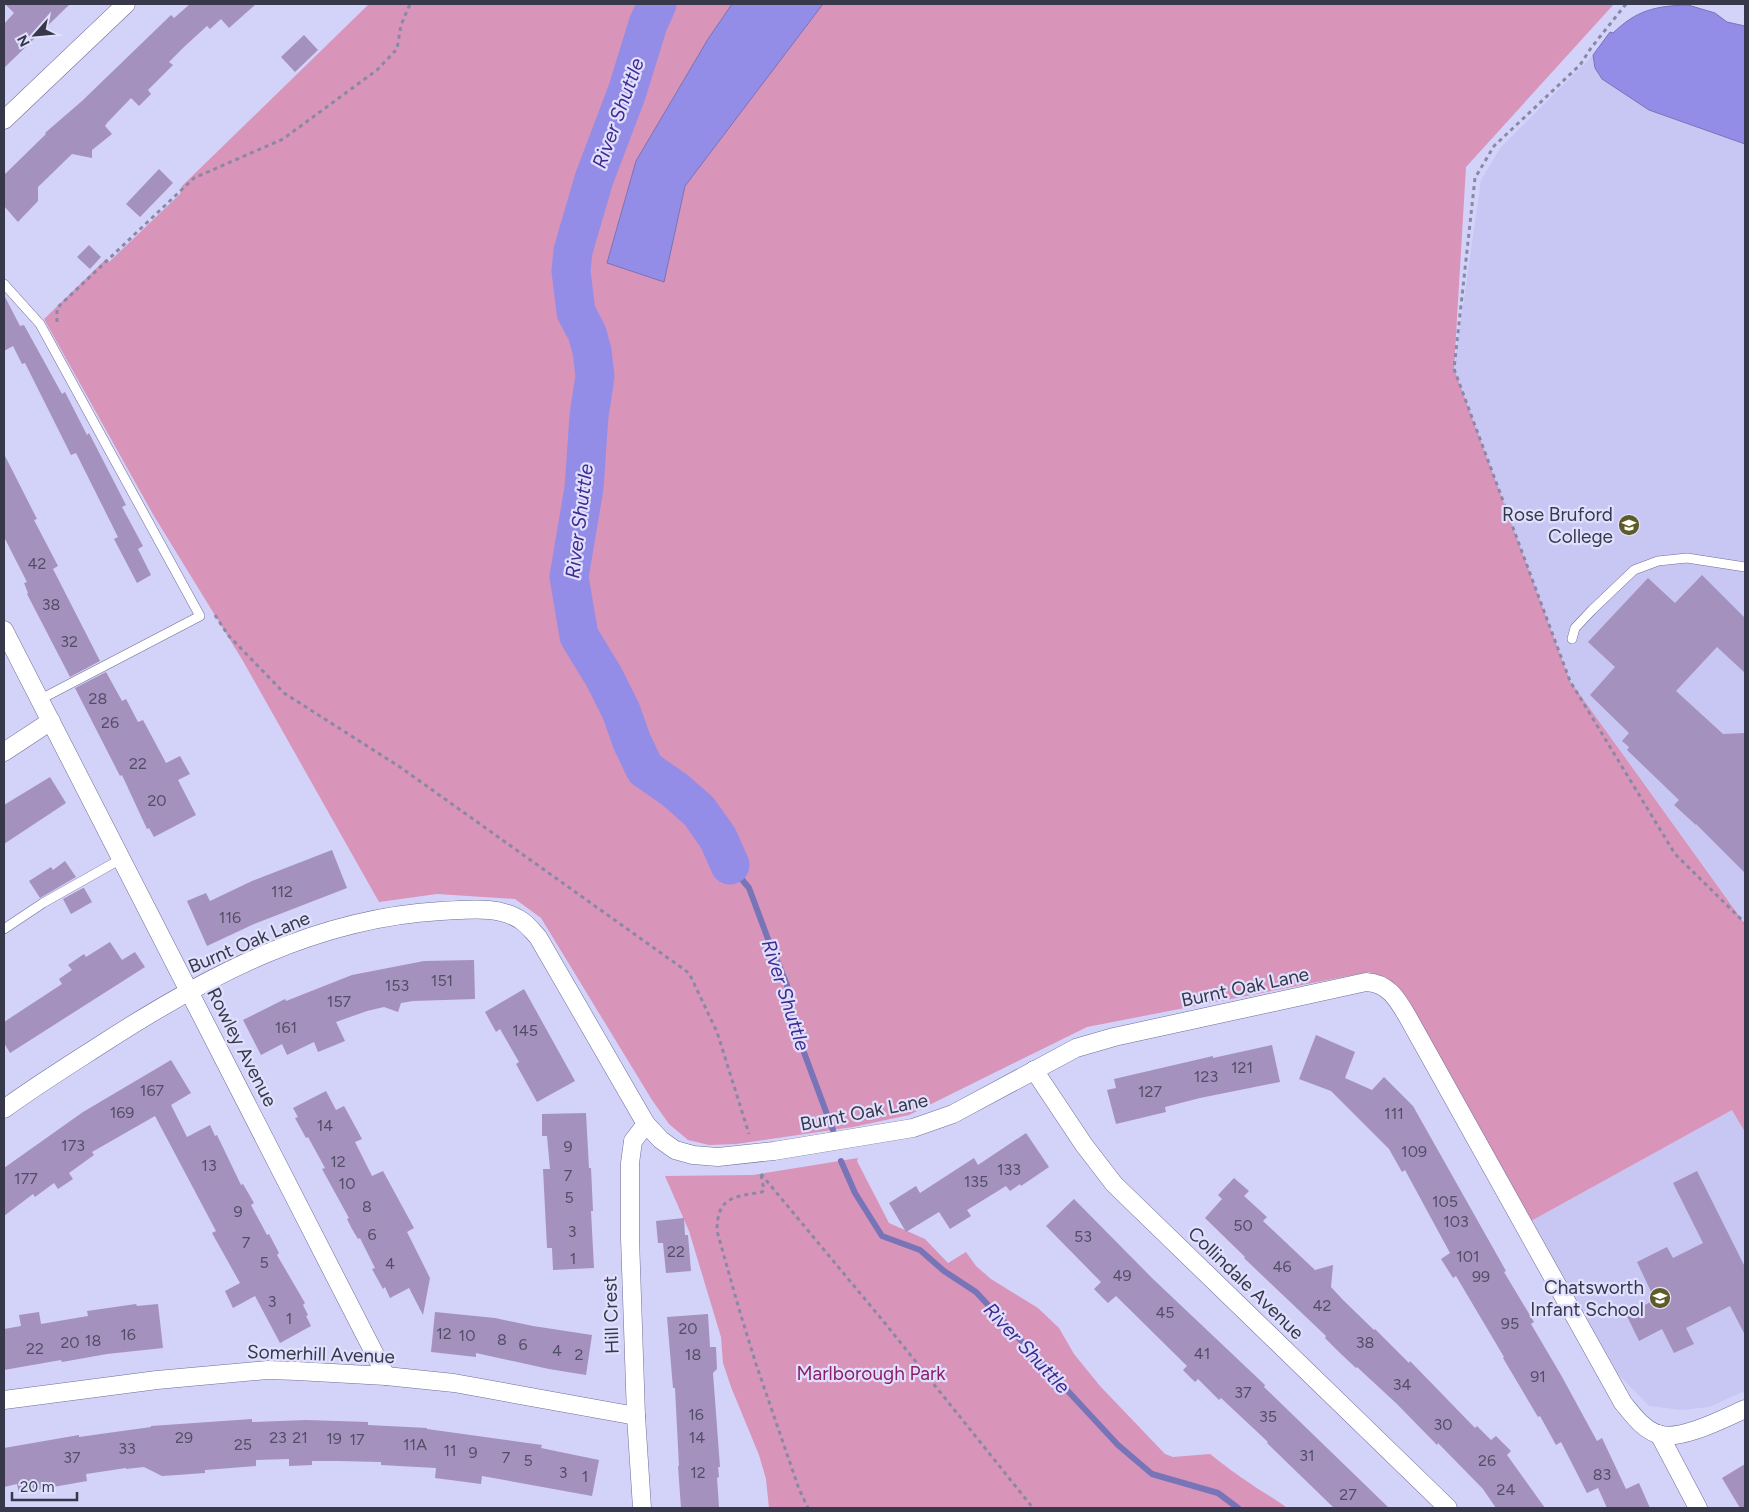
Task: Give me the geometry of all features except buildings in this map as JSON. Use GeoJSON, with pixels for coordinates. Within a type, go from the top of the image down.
{"type":"FeatureCollection","features":[{"type":"Feature","properties":{"kind":"street"},"geometry":{"type":"LineString","coordinates":[[4,120],[126,4]]}},
{"type":"Feature","properties":{"kind":"street","name":"Rowley Avenue"},"geometry":{"type":"LineString","coordinates":[[4,630],[386,1376]]}},
{"type":"Feature","properties":{"kind":"street"},"geometry":{"type":"LineString","coordinates":[[4,752],[50,721]]}},
{"type":"Feature","properties":{"kind":"street","name":"Burnt Oak Lane"},"geometry":{"type":"LineString","coordinates":[[4,1109],[136,1022],[189,991],[248,961],[286,944],[314,935],[404,915],[469,910],[495,911],[512,915],[524,921],[538,937],[646,1124],[661,1140],[675,1150],[704,1156],[742,1155],[914,1128],[953,1114],[1076,1048],[1114,1037],[1366,982],[1374,983],[1394,995],[1440,1073],[1610,1383],[1638,1421],[1659,1434]]}},
{"type":"Feature","properties":{"kind":"street","name":"Collindale Avenue"},"geometry":{"type":"LineString","coordinates":[[1034,1070],[1084,1145],[1114,1184],[1448,1508]]}},
{"type":"Feature","properties":{"kind":"street","name":"Hill Crest"},"geometry":{"type":"LineString","coordinates":[[642,1508],[636,1416],[630,1238],[630,1163],[633,1141],[646,1124]]}},
{"type":"Feature","properties":{"kind":"street","name":"Somerhill Avenue"},"geometry":{"type":"LineString","coordinates":[[4,1400],[149,1381],[268,1370],[386,1376],[454,1383],[636,1416]]}},
{"type":"Feature","properties":{"kind":"street"},"geometry":{"type":"LineString","coordinates":[[1659,1434],[1669,1436],[1698,1429],[1745,1409]]}},
{"type":"Feature","properties":{"kind":"street"},"geometry":{"type":"LineString","coordinates":[[1659,1434],[1698,1508]]}},
{"type":"Feature","properties":{"kind":"lane"},"geometry":{"type":"LineString","coordinates":[[4,284],[40,324],[200,616],[39,700]]}},
{"type":"Feature","properties":{"kind":"lane"},"geometry":{"type":"LineString","coordinates":[[1572,639],[1575,628],[1634,570],[1658,561],[1687,558],[1745,567]]}},
{"type":"Feature","properties":{"kind":"lane"},"geometry":{"type":"LineString","coordinates":[[4,928],[43,903],[121,859]]}},
{"type":"Feature","properties":{"kind":"path"},"geometry":{"type":"LineString","coordinates":[[57,325],[58,308],[194,178],[283,139],[377,70],[397,49],[401,25],[410,4]]}},
{"type":"Feature","properties":{"kind":"path"},"geometry":{"type":"LineString","coordinates":[[1626,4],[1580,65],[1494,146],[1475,178],[1454,369],[1570,681],[1676,854],[1745,923]]}},
{"type":"Feature","properties":{"kind":"path"},"geometry":{"type":"LineString","coordinates":[[252,660],[284,693],[400,767],[689,974],[717,1032],[751,1142]]}},
{"type":"Feature","properties":{"kind":"path"},"geometry":{"type":"LineString","coordinates":[[808,1508],[756,1364],[717,1231],[720,1209],[726,1202],[734,1196],[762,1192],[764,1190],[761,1174],[884,1322],[1032,1508]]}},
{"type":"Feature","properties":{"kind":"shaded area"},"geometry":{"type":"Polygon","coordinates":[[[732,4],[823,4],[685,186],[664,282],[607,263],[636,161],[708,39],[732,4]]]}},
{"type":"Feature","properties":{"kind":"shaded area"},"geometry":{"type":"Polygon","coordinates":[[[1688,5],[1715,13],[1727,22],[1745,26],[1745,144],[1649,110],[1602,79],[1595,68],[1593,55],[1610,32],[1613,33],[1630,19],[1647,11],[1656,8],[1688,5]]]}},
{"type":"Feature","properties":{"kind":"shaded area","name":"Rose Bruford College"},"geometry":{"type":"Polygon","coordinates":[[[1593,55],[1595,68],[1649,110],[1745,144],[1745,923],[1570,681],[1454,369],[1481,180],[1501,147],[1593,55]]]}},
{"type":"Feature","properties":{"kind":"shaded area","name":"Chatsworth Infant School"},"geometry":{"type":"Polygon","coordinates":[[[1733,1109],[1745,1132],[1745,1391],[1709,1407],[1682,1410],[1649,1406],[1618,1374],[1531,1221],[1733,1109]]]}},
{"type":"Feature","properties":{"kind":"green space"},"geometry":{"type":"Polygon","coordinates":[[[369,4],[1614,4],[1466,167],[1454,369],[1570,681],[1745,924],[1745,1132],[1732,1110],[1531,1221],[1396,984],[1369,972],[1087,1027],[909,1115],[853,1127],[736,1144],[709,1145],[688,1140],[669,1124],[652,1100],[541,918],[515,899],[437,894],[379,902],[243,661],[154,516],[44,319],[106,259],[109,262],[180,194],[182,186],[369,4]]]}},
{"type":"Feature","properties":{"kind":"green space","name":"Marlborough Park"},"geometry":{"type":"Polygon","coordinates":[[[858,1158],[857,1161],[889,1223],[925,1239],[948,1263],[966,1252],[976,1266],[991,1279],[1038,1308],[1059,1328],[1074,1354],[1100,1386],[1165,1454],[1173,1457],[1210,1454],[1287,1508],[769,1508],[766,1479],[759,1455],[723,1363],[721,1337],[689,1231],[665,1176],[753,1175],[858,1158]]]}},
{"type":"Feature","properties":{"kind":"waterway","name":"River Shuttle"},"geometry":{"type":"LineString","coordinates":[[657,4],[648,24],[627,92],[594,179],[573,251],[571,271],[576,312],[587,333],[592,351],[595,376],[589,416],[584,488],[569,577],[579,636],[604,677],[621,711],[632,742],[645,769],[675,790],[699,811],[718,838],[730,865]]}},
{"type":"Feature","properties":{"kind":"waterway","name":"River Shuttle"},"geometry":{"type":"LineString","coordinates":[[730,865],[749,888],[787,985],[790,1015],[834,1133]]}},
{"type":"Feature","properties":{"kind":"waterway","name":"River Shuttle"},"geometry":{"type":"LineString","coordinates":[[841,1161],[855,1193],[882,1236],[920,1250],[944,1271],[976,1292],[1118,1445],[1152,1474],[1218,1493],[1238,1508]]}},
{"type":"Feature","properties":{"kind":"place","name":"Rose Bruford College"},"geometry":{"type":"Point","coordinates":[1629,525]}},
{"type":"Feature","properties":{"kind":"place","name":"Chatsworth Infant School"},"geometry":{"type":"Point","coordinates":[1660,1298]}}]}
